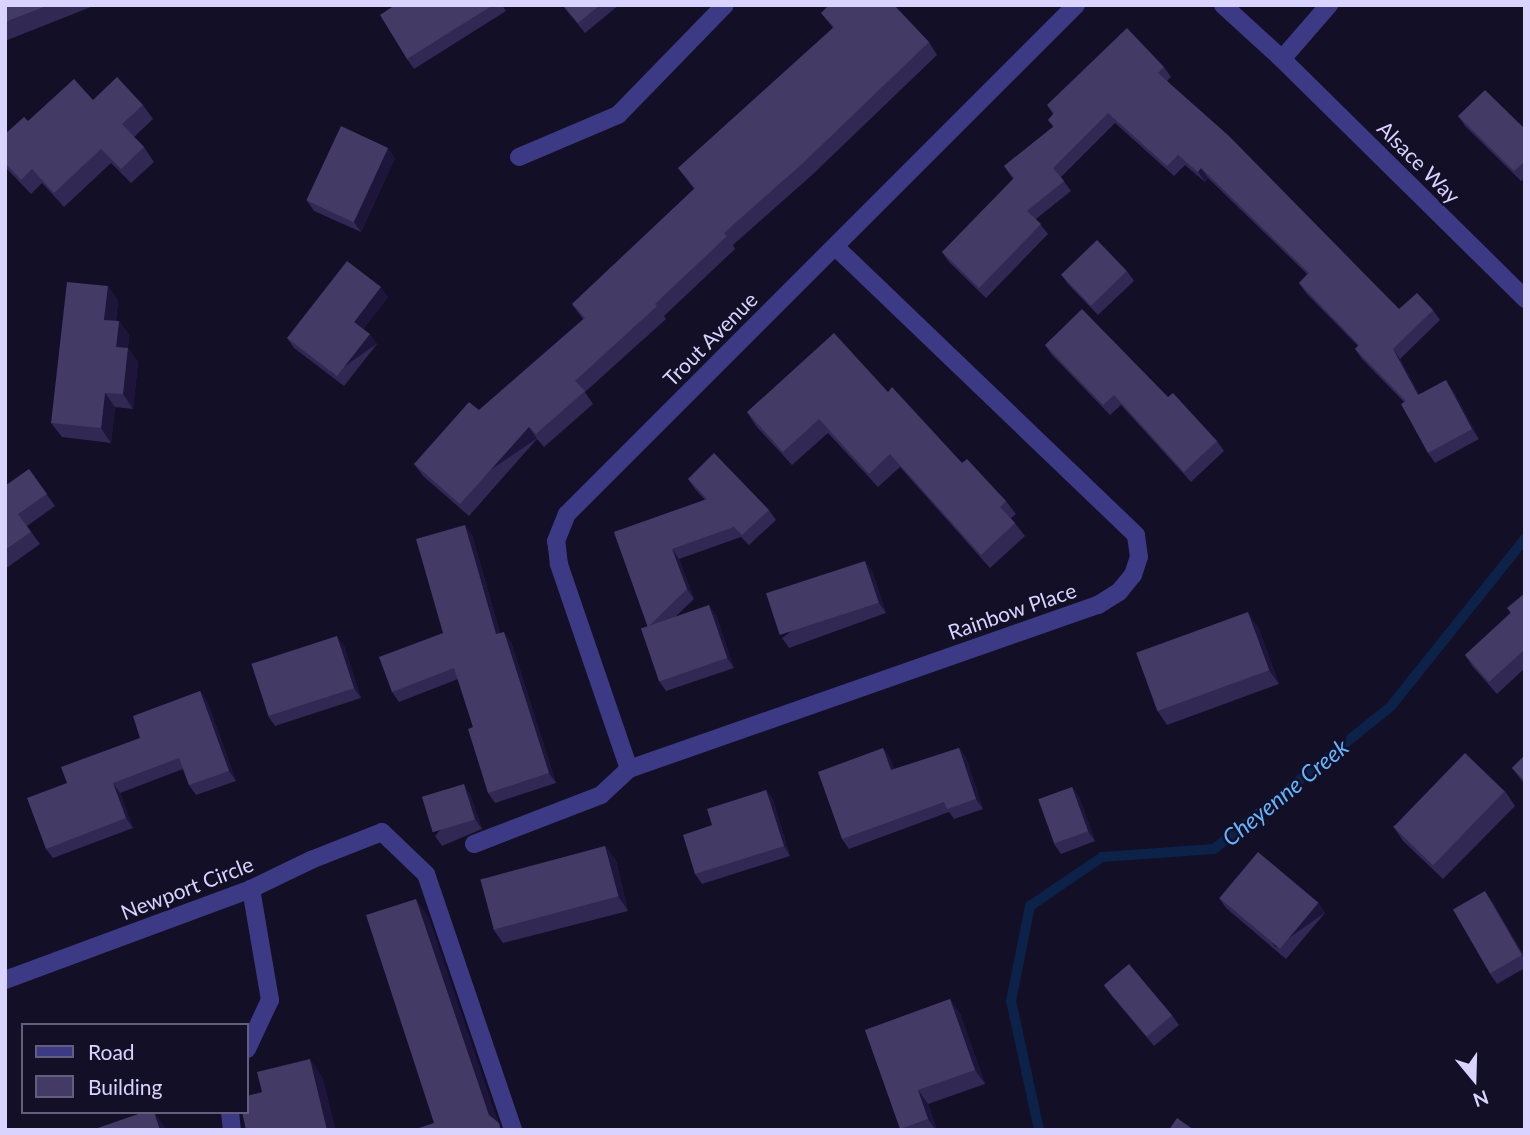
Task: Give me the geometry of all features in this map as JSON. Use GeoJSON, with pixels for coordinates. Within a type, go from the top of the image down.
{"type":"FeatureCollection","features":[{"type":"Feature","properties":{"kind":"street"},"geometry":{"type":"LineString","coordinates":[[519,157],[618,115],[726,5]]}},
{"type":"Feature","properties":{"kind":"street","name":"Trout Avenue"},"geometry":{"type":"LineString","coordinates":[[629,769],[559,564],[556,541],[566,514],[1076,5]]}},
{"type":"Feature","properties":{"kind":"street","name":"Alsace Way"},"geometry":{"type":"LineString","coordinates":[[1223,5],[1282,58],[1525,299]]}},
{"type":"Feature","properties":{"kind":"street"},"geometry":{"type":"LineString","coordinates":[[1282,58],[1329,5]]}},
{"type":"Feature","properties":{"kind":"street","name":"Rainbow Place"},"geometry":{"type":"LineString","coordinates":[[474,844],[601,794],[629,769],[1098,605],[1119,592],[1133,575],[1139,556],[1136,536],[835,246]]}},
{"type":"Feature","properties":{"kind":"street","name":"Newport Circle"},"geometry":{"type":"LineString","coordinates":[[5,980],[251,889],[311,860],[382,832],[426,874],[513,1130]]}},
{"type":"Feature","properties":{"kind":"street"},"geometry":{"type":"LineString","coordinates":[[248,1047],[270,1000],[251,889]]}},
{"type":"Feature","properties":{"kind":"building"},"geometry":{"type":"Polygon","coordinates":[[[5,5],[49,5],[5,22],[5,5]]]}},
{"type":"Feature","properties":{"kind":"building"},"geometry":{"type":"Polygon","coordinates":[[[395,5],[493,5],[407,59],[380,15],[395,5]]]}},
{"type":"Feature","properties":{"kind":"building"},"geometry":{"type":"Polygon","coordinates":[[[563,5],[600,5],[578,23],[563,5]]]}},
{"type":"Feature","properties":{"kind":"building"},"geometry":{"type":"Polygon","coordinates":[[[829,5],[894,5],[929,42],[803,163],[724,233],[727,236],[655,304],[657,306],[575,381],[585,391],[536,434],[529,427],[460,504],[414,464],[469,402],[479,410],[585,318],[572,304],[695,188],[678,168],[834,27],[821,13],[829,5]]]}},
{"type":"Feature","properties":{"kind":"building"},"geometry":{"type":"Polygon","coordinates":[[[1127,28],[1164,67],[1158,73],[1229,136],[1399,309],[1417,293],[1433,310],[1393,349],[1418,395],[1446,380],[1472,429],[1428,453],[1401,404],[1406,401],[1355,349],[1359,345],[1299,283],[1309,273],[1201,168],[1198,172],[1178,155],[1167,166],[1108,113],[1053,168],[1064,181],[1027,211],[1041,224],[979,288],[942,252],[1014,178],[1004,166],[1054,126],[1048,120],[1054,113],[1047,105],[1127,28]]]}},
{"type":"Feature","properties":{"kind":"building"},"geometry":{"type":"Polygon","coordinates":[[[117,77],[143,105],[122,124],[144,147],[121,169],[101,149],[54,193],[32,169],[21,180],[5,163],[5,134],[24,117],[28,121],[74,79],[93,100],[117,77]]]}},
{"type":"Feature","properties":{"kind":"building"},"geometry":{"type":"Polygon","coordinates":[[[1485,90],[1525,129],[1525,161],[1514,171],[1458,116],[1485,90]]]}},
{"type":"Feature","properties":{"kind":"building"},"geometry":{"type":"Polygon","coordinates":[[[341,126],[388,148],[353,222],[306,200],[341,126]]]}},
{"type":"Feature","properties":{"kind":"building"},"geometry":{"type":"Polygon","coordinates":[[[1097,240],[1127,271],[1091,306],[1061,275],[1097,240]]]}},
{"type":"Feature","properties":{"kind":"building"},"geometry":{"type":"Polygon","coordinates":[[[347,261],[381,287],[354,322],[370,334],[337,376],[287,338],[347,261]]]}},
{"type":"Feature","properties":{"kind":"building"},"geometry":{"type":"Polygon","coordinates":[[[67,282],[108,286],[104,320],[119,321],[116,347],[128,348],[123,394],[105,393],[101,428],[51,423],[67,282]]]}},
{"type":"Feature","properties":{"kind":"building"},"geometry":{"type":"Polygon","coordinates":[[[1082,309],[1168,397],[1173,393],[1217,441],[1184,472],[1114,395],[1103,405],[1045,345],[1082,309]]]}},
{"type":"Feature","properties":{"kind":"building"},"geometry":{"type":"Polygon","coordinates":[[[834,333],[888,392],[892,387],[962,463],[967,459],[1006,501],[1000,507],[1015,523],[981,555],[890,454],[869,474],[819,419],[783,452],[747,412],[834,333]]]}},
{"type":"Feature","properties":{"kind":"building"},"geometry":{"type":"Polygon","coordinates":[[[714,453],[769,510],[742,535],[734,527],[672,549],[687,589],[648,627],[614,532],[707,499],[688,479],[714,453]]]}},
{"type":"Feature","properties":{"kind":"building"},"geometry":{"type":"Polygon","coordinates":[[[29,469],[47,494],[18,514],[31,532],[5,550],[5,486],[29,469]]]}},
{"type":"Feature","properties":{"kind":"building"},"geometry":{"type":"Polygon","coordinates":[[[465,525],[496,634],[504,632],[549,773],[488,793],[468,729],[473,727],[454,668],[392,692],[379,657],[443,633],[416,539],[465,525]]]}},
{"type":"Feature","properties":{"kind":"building"},"geometry":{"type":"Polygon","coordinates":[[[865,561],[879,603],[780,635],[766,593],[865,561]]]}},
{"type":"Feature","properties":{"kind":"building"},"geometry":{"type":"Polygon","coordinates":[[[1525,593],[1525,649],[1489,682],[1465,655],[1511,613],[1507,608],[1525,593]]]}},
{"type":"Feature","properties":{"kind":"building"},"geometry":{"type":"Polygon","coordinates":[[[709,605],[727,658],[659,681],[641,628],[709,605]]]}},
{"type":"Feature","properties":{"kind":"building"},"geometry":{"type":"Polygon","coordinates":[[[1248,612],[1269,670],[1157,711],[1136,653],[1248,612]]]}},
{"type":"Feature","properties":{"kind":"building"},"geometry":{"type":"Polygon","coordinates":[[[337,636],[354,688],[268,716],[251,664],[337,636]]]}},
{"type":"Feature","properties":{"kind":"building"},"geometry":{"type":"Polygon","coordinates":[[[200,691],[229,771],[189,785],[179,758],[113,783],[126,818],[46,849],[27,798],[67,783],[61,767],[140,738],[133,716],[200,691]]]}},
{"type":"Feature","properties":{"kind":"building"},"geometry":{"type":"Polygon","coordinates":[[[883,748],[891,770],[959,748],[976,799],[947,809],[944,802],[842,839],[818,772],[883,748]]]}},
{"type":"Feature","properties":{"kind":"building"},"geometry":{"type":"Polygon","coordinates":[[[1465,753],[1505,791],[1433,865],[1393,827],[1465,753]]]}},
{"type":"Feature","properties":{"kind":"building"},"geometry":{"type":"Polygon","coordinates":[[[1525,755],[1525,781],[1512,768],[1525,755]]]}},
{"type":"Feature","properties":{"kind":"building"},"geometry":{"type":"Polygon","coordinates":[[[464,784],[475,819],[433,832],[422,797],[464,784]]]}},
{"type":"Feature","properties":{"kind":"building"},"geometry":{"type":"Polygon","coordinates":[[[1072,787],[1088,831],[1054,843],[1038,799],[1072,787]]]}},
{"type":"Feature","properties":{"kind":"building"},"geometry":{"type":"Polygon","coordinates":[[[766,790],[784,846],[695,874],[683,835],[712,825],[707,809],[766,790]]]}},
{"type":"Feature","properties":{"kind":"building"},"geometry":{"type":"Polygon","coordinates":[[[605,846],[618,896],[494,930],[480,879],[605,846]]]}},
{"type":"Feature","properties":{"kind":"building"},"geometry":{"type":"Polygon","coordinates":[[[1258,852],[1319,903],[1280,949],[1219,898],[1258,852]]]}},
{"type":"Feature","properties":{"kind":"building"},"geometry":{"type":"Polygon","coordinates":[[[1485,891],[1522,955],[1490,974],[1453,910],[1485,891]]]}},
{"type":"Feature","properties":{"kind":"building"},"geometry":{"type":"Polygon","coordinates":[[[416,899],[489,1115],[499,1123],[501,1130],[413,1130],[434,1123],[366,915],[416,899]]]}},
{"type":"Feature","properties":{"kind":"building"},"geometry":{"type":"Polygon","coordinates":[[[1129,964],[1172,1015],[1147,1037],[1104,985],[1129,964]]]}},
{"type":"Feature","properties":{"kind":"building"},"geometry":{"type":"Polygon","coordinates":[[[950,999],[975,1070],[918,1090],[928,1119],[900,1129],[865,1030],[950,999]]]}},
{"type":"Feature","properties":{"kind":"building"},"geometry":{"type":"Polygon","coordinates":[[[310,1059],[327,1130],[246,1130],[242,1114],[248,1114],[248,1096],[262,1092],[257,1072],[310,1059]]]}},
{"type":"Feature","properties":{"kind":"building"},"geometry":{"type":"Polygon","coordinates":[[[138,1114],[155,1114],[160,1130],[92,1130],[138,1114]]]}},
{"type":"Feature","properties":{"kind":"building"},"geometry":{"type":"Polygon","coordinates":[[[1177,1118],[1194,1130],[1169,1130],[1177,1118]]]}},
{"type":"Feature","properties":{"kind":"waterway","name":"Cheyenne Creek"},"geometry":{"type":"LineString","coordinates":[[1039,1130],[1011,1001],[1030,906],[1102,857],[1214,849],[1391,706],[1525,539]]}}]}
